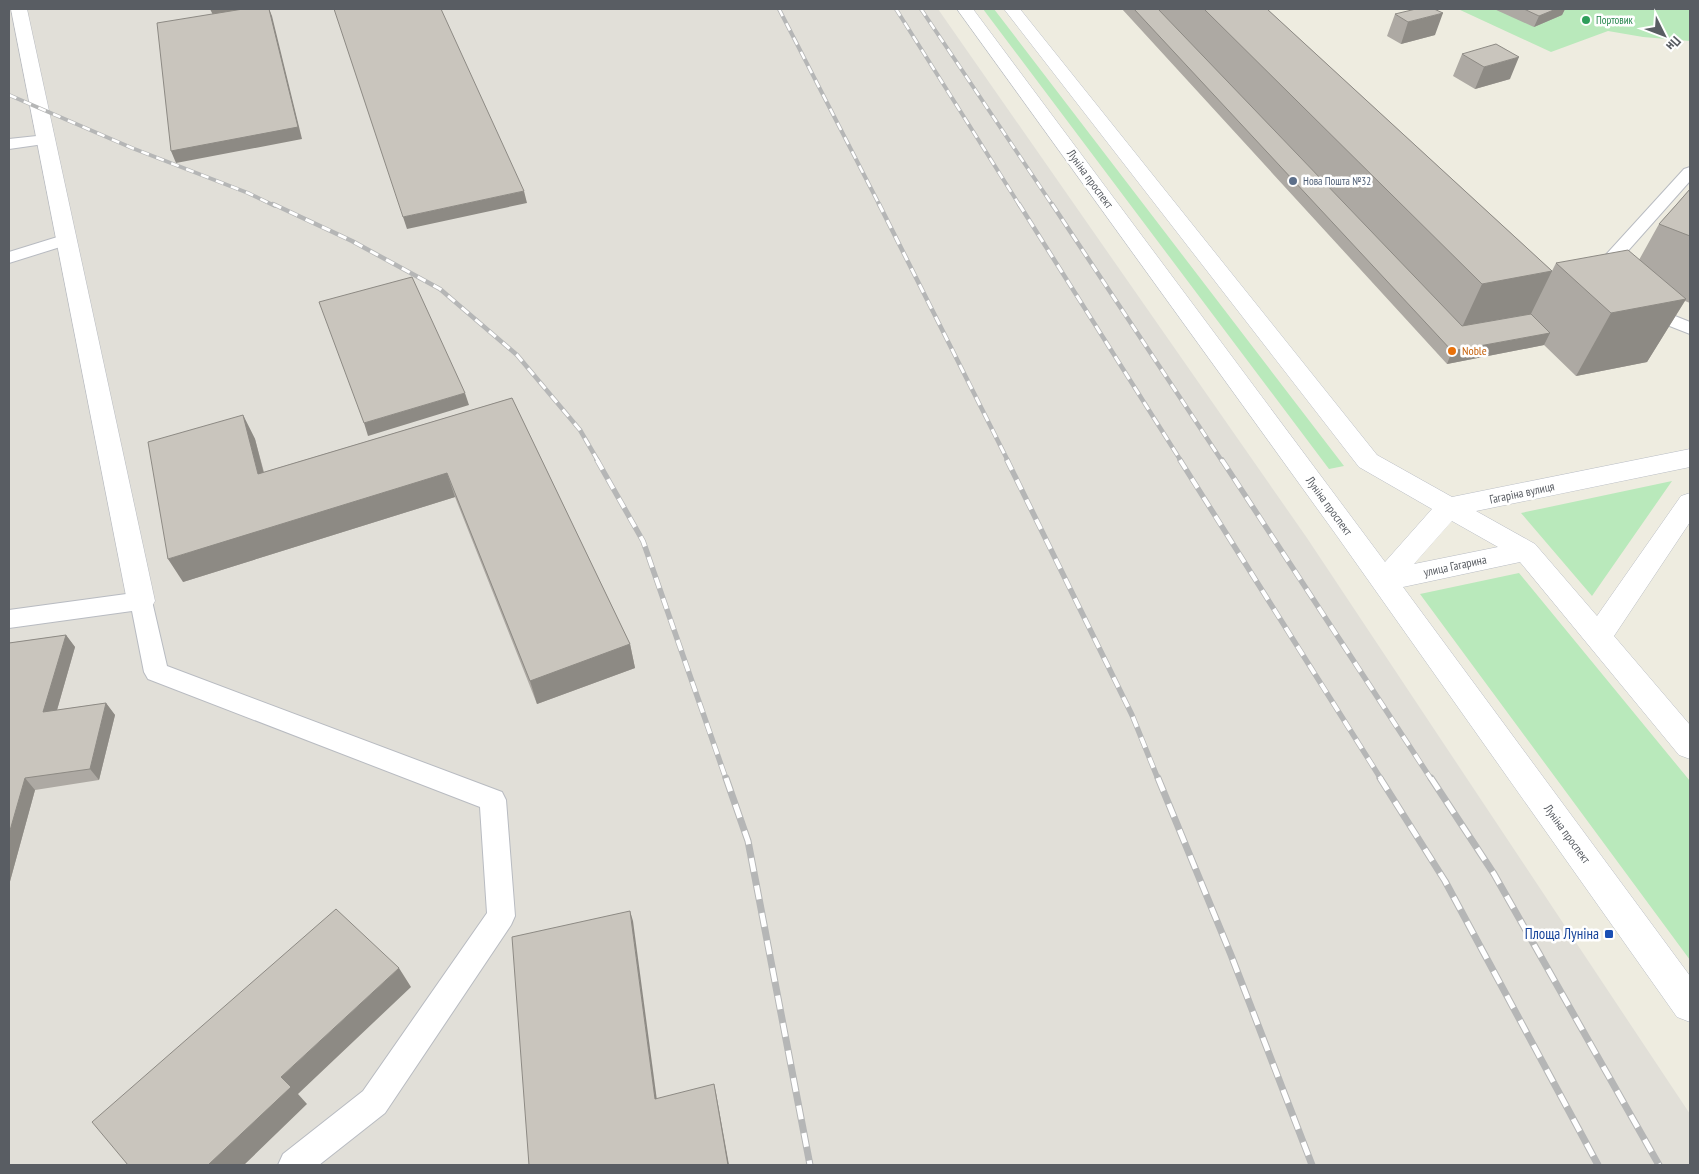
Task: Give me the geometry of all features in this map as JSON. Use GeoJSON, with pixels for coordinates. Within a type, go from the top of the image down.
{"type":"FeatureCollection","features":[{"type":"Feature","properties":{"kind":"main road"},"geometry":{"type":"LineString","coordinates":[[19,9],[141,601]]}},
{"type":"Feature","properties":{"kind":"main road","name":"Луніна проспект"},"geometry":{"type":"LineString","coordinates":[[965,9],[1384,581],[1690,1005]]}},
{"type":"Feature","properties":{"kind":"main road"},"geometry":{"type":"LineString","coordinates":[[1012,9],[1368,461],[1526,551],[1690,746]]}},
{"type":"Feature","properties":{"kind":"main road","name":"Гагаріна вулиця"},"geometry":{"type":"LineString","coordinates":[[1449,508],[1690,458]]}},
{"type":"Feature","properties":{"kind":"main road"},"geometry":{"type":"LineString","coordinates":[[1598,637],[1690,502]]}},
{"type":"Feature","properties":{"kind":"main road"},"geometry":{"type":"LineString","coordinates":[[1384,581],[1449,508]]}},
{"type":"Feature","properties":{"kind":"main road","name":"улица Гагарина"},"geometry":{"type":"LineString","coordinates":[[1384,581],[1526,551]]}},
{"type":"Feature","properties":{"kind":"lane"},"geometry":{"type":"LineString","coordinates":[[9,144],[46,140]]}},
{"type":"Feature","properties":{"kind":"lane"},"geometry":{"type":"LineString","coordinates":[[1604,294],[1587,286],[1690,172]]}},
{"type":"Feature","properties":{"kind":"lane"},"geometry":{"type":"LineString","coordinates":[[9,258],[67,239]]}},
{"type":"Feature","properties":{"kind":"lane"},"geometry":{"type":"LineString","coordinates":[[1630,304],[1690,328]]}},
{"type":"Feature","properties":{"kind":"lane"},"geometry":{"type":"LineString","coordinates":[[9,619],[141,601],[156,672],[493,800],[501,916],[374,1102],[294,1165]]}},
{"type":"Feature","properties":{"kind":"shaded area"},"geometry":{"type":"Polygon","coordinates":[[[9,9],[938,9],[1307,538],[1690,1114],[1690,1165],[9,1165],[9,9]]]}},
{"type":"Feature","properties":{"kind":"green space"},"geometry":{"type":"Polygon","coordinates":[[[983,9],[994,9],[1344,466],[1329,469],[983,9]]]}},
{"type":"Feature","properties":{"kind":"green space","name":"Портовик"},"geometry":{"type":"Polygon","coordinates":[[[1458,9],[1690,9],[1690,41],[1643,37],[1608,31],[1551,52],[1458,9]]]}},
{"type":"Feature","properties":{"kind":"green space"},"geometry":{"type":"Polygon","coordinates":[[[1672,481],[1592,596],[1521,513],[1672,481]]]}},
{"type":"Feature","properties":{"kind":"green space"},"geometry":{"type":"Polygon","coordinates":[[[1519,573],[1690,781],[1690,960],[1420,594],[1519,573]]]}},
{"type":"Feature","properties":{"kind":"building"},"geometry":{"type":"Polygon","coordinates":[[[243,9],[269,9],[298,127],[171,151],[157,23],[243,9]]]}},
{"type":"Feature","properties":{"kind":"building"},"geometry":{"type":"Polygon","coordinates":[[[334,9],[441,9],[524,191],[403,217],[334,9]]]}},
{"type":"Feature","properties":{"kind":"building"},"geometry":{"type":"Polygon","coordinates":[[[1134,9],[1158,9],[1462,326],[1531,314],[1550,333],[1452,351],[1134,9]]]}},
{"type":"Feature","properties":{"kind":"building"},"geometry":{"type":"Polygon","coordinates":[[[1204,9],[1267,9],[1552,271],[1482,284],[1204,9]]]}},
{"type":"Feature","properties":{"kind":"building"},"geometry":{"type":"Polygon","coordinates":[[[1416,9],[1434,9],[1443,13],[1408,22],[1395,14],[1416,9]]]}},
{"type":"Feature","properties":{"kind":"building"},"geometry":{"type":"Polygon","coordinates":[[[1524,9],[1556,9],[1539,16],[1524,9]]]}},
{"type":"Feature","properties":{"kind":"building"},"geometry":{"type":"Polygon","coordinates":[[[1496,44],[1519,57],[1484,67],[1462,54],[1496,44]]]}},
{"type":"Feature","properties":{"kind":"building"},"geometry":{"type":"Polygon","coordinates":[[[1690,189],[1690,236],[1659,224],[1690,189]]]}},
{"type":"Feature","properties":{"kind":"building"},"geometry":{"type":"Polygon","coordinates":[[[1628,250],[1686,299],[1611,313],[1556,263],[1628,250]]]}},
{"type":"Feature","properties":{"kind":"building"},"geometry":{"type":"Polygon","coordinates":[[[412,277],[465,393],[364,423],[319,302],[412,277]]]}},
{"type":"Feature","properties":{"kind":"building"},"geometry":{"type":"Polygon","coordinates":[[[512,398],[630,644],[530,681],[447,473],[168,559],[148,442],[243,415],[258,474],[512,398]]]}},
{"type":"Feature","properties":{"kind":"building"},"geometry":{"type":"Polygon","coordinates":[[[66,635],[43,712],[106,703],[90,769],[25,778],[9,834],[9,643],[66,635]]]}},
{"type":"Feature","properties":{"kind":"building"},"geometry":{"type":"Polygon","coordinates":[[[336,909],[399,968],[281,1077],[291,1087],[208,1165],[128,1165],[92,1122],[336,909]]]}},
{"type":"Feature","properties":{"kind":"building"},"geometry":{"type":"Polygon","coordinates":[[[630,911],[655,1099],[714,1084],[728,1165],[529,1165],[512,937],[630,911]]]}},
{"type":"Feature","properties":{"kind":"railway"},"geometry":{"type":"LineString","coordinates":[[779,9],[880,206]]}},
{"type":"Feature","properties":{"kind":"railway"},"geometry":{"type":"LineString","coordinates":[[896,9],[1020,206]]}},
{"type":"Feature","properties":{"kind":"railway"},"geometry":{"type":"LineString","coordinates":[[921,9],[1053,206]]}},
{"type":"Feature","properties":{"kind":"railway"},"geometry":{"type":"LineString","coordinates":[[9,95],[132,148],[248,193],[275,206]]}},
{"type":"Feature","properties":{"kind":"railway"},"geometry":{"type":"LineString","coordinates":[[273,204],[352,241],[440,289],[517,355],[580,430],[598,461]]}},
{"type":"Feature","properties":{"kind":"railway"},"geometry":{"type":"LineString","coordinates":[[879,204],[1008,461]]}},
{"type":"Feature","properties":{"kind":"railway"},"geometry":{"type":"LineString","coordinates":[[1019,204],[1181,461]]}},
{"type":"Feature","properties":{"kind":"railway"},"geometry":{"type":"LineString","coordinates":[[1052,204],[1222,461]]}},
{"type":"Feature","properties":{"kind":"railway"},"geometry":{"type":"LineString","coordinates":[[597,460],[643,541],[726,779]]}},
{"type":"Feature","properties":{"kind":"railway"},"geometry":{"type":"LineString","coordinates":[[1007,460],[1132,715],[1158,779]]}},
{"type":"Feature","properties":{"kind":"railway"},"geometry":{"type":"LineString","coordinates":[[1180,460],[1381,779]]}},
{"type":"Feature","properties":{"kind":"railway"},"geometry":{"type":"LineString","coordinates":[[1222,460],[1431,779]]}},
{"type":"Feature","properties":{"kind":"railway"},"geometry":{"type":"LineString","coordinates":[[726,778],[748,841],[810,1165]]}},
{"type":"Feature","properties":{"kind":"railway"},"geometry":{"type":"LineString","coordinates":[[1158,778],[1231,955],[1312,1165]]}},
{"type":"Feature","properties":{"kind":"railway"},"geometry":{"type":"LineString","coordinates":[[1380,778],[1445,881],[1598,1165]]}},
{"type":"Feature","properties":{"kind":"railway"},"geometry":{"type":"LineString","coordinates":[[1431,778],[1494,874],[1659,1165]]}},
{"type":"Feature","properties":{"kind":"place","name":"Портовик"},"geometry":{"type":"Point","coordinates":[1586,20]}},
{"type":"Feature","properties":{"kind":"place","name":"Нова Пошта №32"},"geometry":{"type":"Point","coordinates":[1293,181]}},
{"type":"Feature","properties":{"kind":"place","name":"Noble"},"geometry":{"type":"Point","coordinates":[1452,351]}},
{"type":"Feature","properties":{"kind":"place","name":"Площа Луніна"},"geometry":{"type":"Point","coordinates":[1609,934]}}]}
